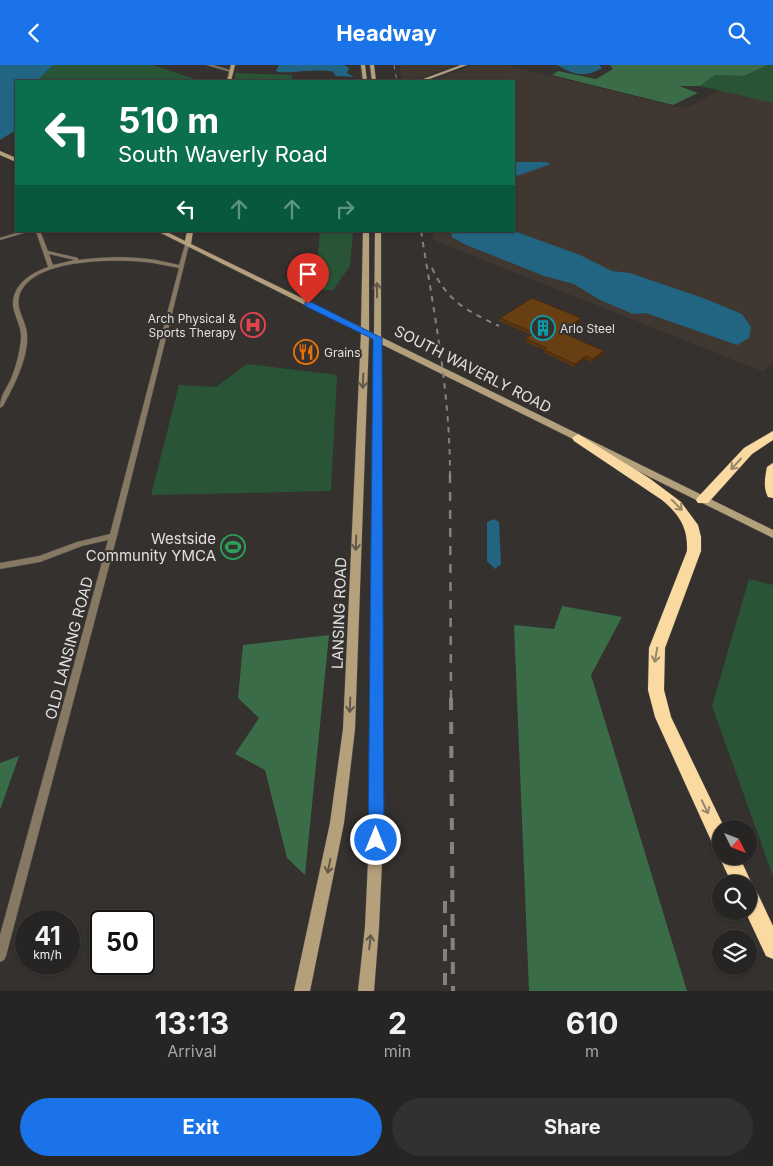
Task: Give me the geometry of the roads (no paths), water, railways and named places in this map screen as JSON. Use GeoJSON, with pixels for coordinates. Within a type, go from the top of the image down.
{"type":"FeatureCollection","features":[{"type":"Feature","properties":{"kind":"highway"},"geometry":{"type":"LineString","coordinates":[[703,500],[748,451],[773,435]]}},
{"type":"Feature","properties":{"kind":"highway"},"geometry":{"type":"LineString","coordinates":[[578,439],[671,499],[684,513],[692,527],[695,537],[694,551],[657,648],[655,685],[663,717],[712,821]]}},
{"type":"Feature","properties":{"kind":"highway"},"geometry":{"type":"LineString","coordinates":[[773,467],[771,484],[773,494]]}},
{"type":"Feature","properties":{"kind":"highway"},"geometry":{"type":"LineString","coordinates":[[757,914],[773,949]]}},
{"type":"Feature","properties":{"kind":"main road"},"geometry":{"type":"LineString","coordinates":[[229,80],[233,65]]}},
{"type":"Feature","properties":{"kind":"main road"},"geometry":{"type":"LineString","coordinates":[[363,65],[365,80]]}},
{"type":"Feature","properties":{"kind":"main road"},"geometry":{"type":"LineString","coordinates":[[372,65],[374,80]]}},
{"type":"Feature","properties":{"kind":"main road"},"geometry":{"type":"LineString","coordinates":[[423,80],[465,65]]}},
{"type":"Feature","properties":{"kind":"main road"},"geometry":{"type":"LineString","coordinates":[[0,153],[15,160]]}},
{"type":"Feature","properties":{"kind":"main road","name":"SOUTH WAVERLY ROAD"},"geometry":{"type":"LineString","coordinates":[[162,232],[773,534]]}},
{"type":"Feature","properties":{"kind":"main road","name":"OLD LANSING ROAD"},"geometry":{"type":"LineString","coordinates":[[187,245],[190,232]]}},
{"type":"Feature","properties":{"kind":"main road","name":"LANSING ROAD"},"geometry":{"type":"LineString","coordinates":[[302,991],[337,823],[347,747],[365,332],[366,232]]}},
{"type":"Feature","properties":{"kind":"main road"},"geometry":{"type":"LineString","coordinates":[[366,991],[372,927],[376,840],[378,232]]}},
{"type":"Feature","properties":{"kind":"street"},"geometry":{"type":"LineString","coordinates":[[209,65],[231,71]]}},
{"type":"Feature","properties":{"kind":"street"},"geometry":{"type":"LineString","coordinates":[[453,65],[460,67]]}},
{"type":"Feature","properties":{"kind":"street"},"geometry":{"type":"LineString","coordinates":[[0,239],[25,232]]}},
{"type":"Feature","properties":{"kind":"street"},"geometry":{"type":"LineString","coordinates":[[38,232],[42,247],[46,252],[51,267]]}},
{"type":"Feature","properties":{"kind":"street","name":"OLD LANSING ROAD"},"geometry":{"type":"LineString","coordinates":[[0,956],[113,536],[187,245]]}},
{"type":"Feature","properties":{"kind":"street"},"geometry":{"type":"LineString","coordinates":[[46,252],[64,257],[142,260],[181,267]]}},
{"type":"Feature","properties":{"kind":"street"},"geometry":{"type":"LineString","coordinates":[[0,406],[18,371],[22,356],[25,332],[16,304],[17,293],[23,283],[51,267],[84,259]]}},
{"type":"Feature","properties":{"kind":"street"},"geometry":{"type":"LineString","coordinates":[[0,566],[31,561],[80,544],[113,536]]}},
{"type":"Feature","properties":{"kind":"water"},"geometry":{"type":"Polygon","coordinates":[[[0,65],[53,65],[38,80],[15,80],[15,131],[0,140],[0,65]]]}},
{"type":"Feature","properties":{"kind":"water"},"geometry":{"type":"Polygon","coordinates":[[[279,65],[344,65],[349,68],[347,73],[354,77],[336,76],[333,72],[322,70],[279,72],[276,71],[279,65]]]}},
{"type":"Feature","properties":{"kind":"water"},"geometry":{"type":"Polygon","coordinates":[[[557,65],[599,65],[602,68],[590,73],[580,74],[557,65]]]}},
{"type":"Feature","properties":{"kind":"water"},"geometry":{"type":"Polygon","coordinates":[[[515,162],[546,162],[551,164],[515,177],[515,162]]]}},
{"type":"Feature","properties":{"kind":"water"},"geometry":{"type":"Polygon","coordinates":[[[515,231],[580,255],[612,271],[630,273],[703,298],[742,314],[751,327],[749,338],[737,345],[646,313],[633,314],[598,299],[574,284],[544,276],[464,244],[452,237],[451,232],[515,231]]]}},
{"type":"Feature","properties":{"kind":"water"},"geometry":{"type":"Polygon","coordinates":[[[494,519],[499,522],[501,564],[495,569],[487,561],[487,522],[494,519]]]}},
{"type":"Feature","properties":{"kind":"railway"},"geometry":{"type":"LineString","coordinates":[[394,65],[397,80]]}},
{"type":"Feature","properties":{"kind":"railway"},"geometry":{"type":"LineString","coordinates":[[421,232],[444,383],[450,475]]}},
{"type":"Feature","properties":{"kind":"railway"},"geometry":{"type":"LineString","coordinates":[[432,268],[444,289],[459,304],[499,326]]}},
{"type":"Feature","properties":{"kind":"railway"},"geometry":{"type":"LineString","coordinates":[[450,474],[451,700]]}},
{"type":"Feature","properties":{"kind":"railway"},"geometry":{"type":"LineString","coordinates":[[451,698],[453,991]]}},
{"type":"Feature","properties":{"kind":"railway"},"geometry":{"type":"LineString","coordinates":[[445,901],[445,991]]}},
{"type":"Feature","properties":{"kind":"place","name":"Arch Physical & Sports Therapy"},"geometry":{"type":"Point","coordinates":[253,325]}},
{"type":"Feature","properties":{"kind":"place","name":"Arlo Steel"},"geometry":{"type":"Point","coordinates":[543,328]}},
{"type":"Feature","properties":{"kind":"place","name":"Grains"},"geometry":{"type":"Point","coordinates":[306,352]}},
{"type":"Feature","properties":{"kind":"place","name":"Westside Community YMCA"},"geometry":{"type":"Point","coordinates":[233,547]}}]}
